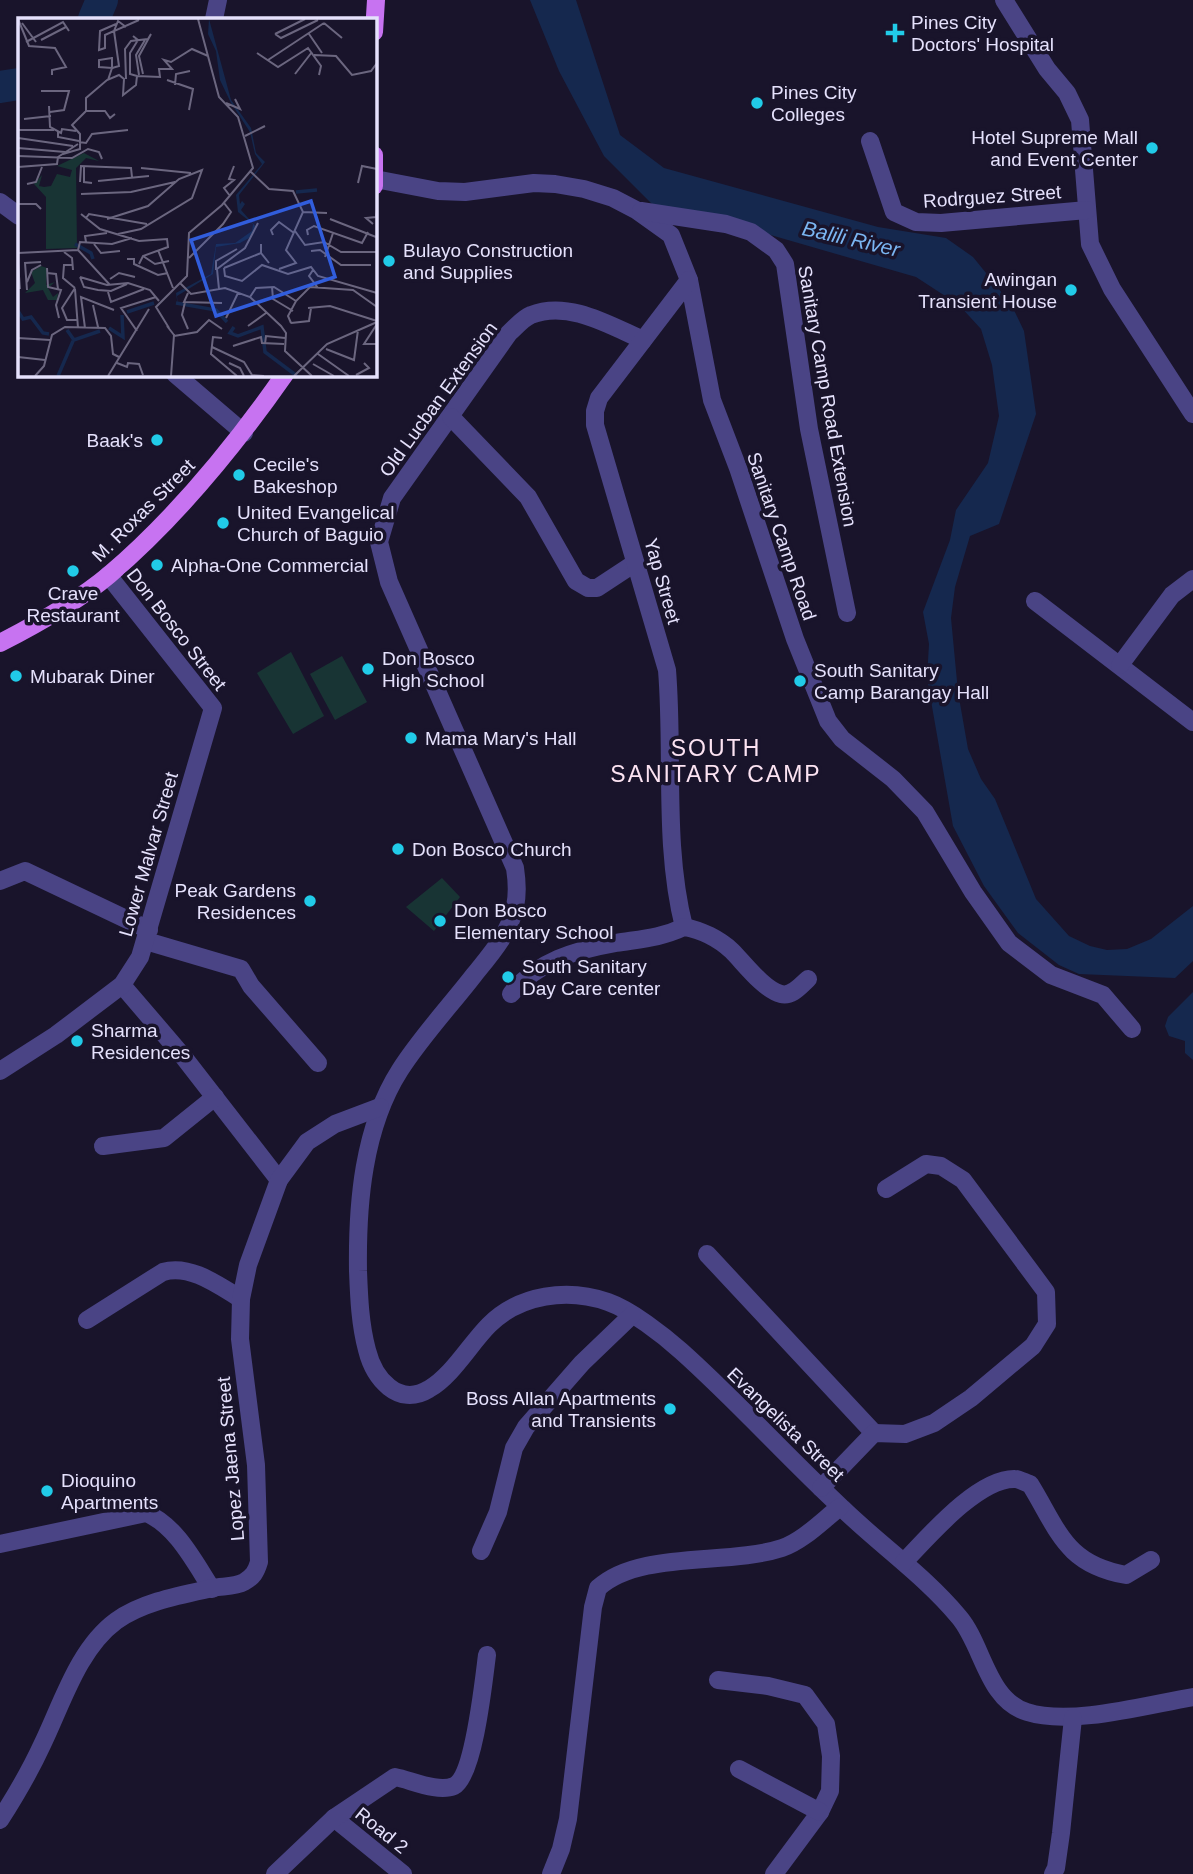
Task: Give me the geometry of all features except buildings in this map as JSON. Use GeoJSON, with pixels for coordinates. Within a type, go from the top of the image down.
{"type":"FeatureCollection","features":[{"type":"Feature","properties":{"kind":"main road"},"geometry":{"type":"LineString","coordinates":[[375,18],[376,0]]}},
{"type":"Feature","properties":{"kind":"main road","name":"M. Roxas Street"},"geometry":{"type":"LineString","coordinates":[[0,643],[30,627],[108,575],[170,516],[244,433],[284,376]]}},
{"type":"Feature","properties":{"kind":"street"},"geometry":{"type":"LineString","coordinates":[[214,18],[218,0]]}},
{"type":"Feature","properties":{"kind":"street"},"geometry":{"type":"LineString","coordinates":[[1004,0],[1047,69],[1067,93],[1080,120],[1090,244],[1112,289],[1193,414]]}},
{"type":"Feature","properties":{"kind":"street","name":"Rodrguez Street"},"geometry":{"type":"LineString","coordinates":[[870,141],[894,212],[916,222],[941,223],[1087,210]]}},
{"type":"Feature","properties":{"kind":"street","name":"Sanitary Camp Road"},"geometry":{"type":"LineString","coordinates":[[376,179],[438,191],[465,192],[534,183],[555,184],[613,198],[636,210],[671,235],[690,280],[712,400],[738,468],[795,639],[828,720],[842,739],[893,779],[925,812],[973,892],[1009,943],[1051,975],[1103,995],[1132,1029]]}},
{"type":"Feature","properties":{"kind":"street"},"geometry":{"type":"LineString","coordinates":[[0,202],[18,215]]}},
{"type":"Feature","properties":{"kind":"street","name":"Sanitary Camp Road Extension"},"geometry":{"type":"LineString","coordinates":[[636,210],[726,224],[751,232],[776,250],[785,264],[809,429],[847,613]]}},
{"type":"Feature","properties":{"kind":"street","name":"Yap Street"},"geometry":{"type":"LineString","coordinates":[[684,927],[676,897],[672,849],[667,670],[595,425],[595,411],[599,398],[690,280]]}},
{"type":"Feature","properties":{"kind":"street","name":"Old Lucban Extension"},"geometry":{"type":"LineString","coordinates":[[380,1107],[400,1069],[500,943],[515,909],[518,887],[515,867],[389,582],[379,542],[392,498],[509,333],[528,316],[550,310],[568,310],[643,340]]}},
{"type":"Feature","properties":{"kind":"street"},"geometry":{"type":"LineString","coordinates":[[177,376],[244,433]]}},
{"type":"Feature","properties":{"kind":"street"},"geometry":{"type":"LineString","coordinates":[[451,417],[528,497],[576,581],[588,588],[597,588],[635,563]]}},
{"type":"Feature","properties":{"kind":"street","name":"Don Bosco Street"},"geometry":{"type":"LineString","coordinates":[[108,575],[213,708]]}},
{"type":"Feature","properties":{"kind":"street"},"geometry":{"type":"LineString","coordinates":[[1120,665],[1172,595],[1193,579]]}},
{"type":"Feature","properties":{"kind":"street"},"geometry":{"type":"LineString","coordinates":[[1035,601],[1193,722]]}},
{"type":"Feature","properties":{"kind":"street","name":"Lower Malvar Street"},"geometry":{"type":"LineString","coordinates":[[0,1071],[56,1035],[122,985],[140,957],[213,708]]}},
{"type":"Feature","properties":{"kind":"street"},"geometry":{"type":"LineString","coordinates":[[1176,709],[1193,738]]}},
{"type":"Feature","properties":{"kind":"street"},"geometry":{"type":"LineString","coordinates":[[0,881],[24,871],[147,936],[241,970],[251,986],[318,1063]]}},
{"type":"Feature","properties":{"kind":"street"},"geometry":{"type":"LineString","coordinates":[[511,994],[535,970],[565,956],[615,943],[656,938],[684,927],[705,934],[729,948],[759,979],[781,994],[789,994],[808,979]]}},
{"type":"Feature","properties":{"kind":"street"},"geometry":{"type":"LineString","coordinates":[[122,985],[182,1055],[279,1180]]}},
{"type":"Feature","properties":{"kind":"street"},"geometry":{"type":"LineString","coordinates":[[103,1146],[164,1138],[215,1097]]}},
{"type":"Feature","properties":{"kind":"street","name":"Lopez Jaena Street"},"geometry":{"type":"LineString","coordinates":[[0,1819],[18,1792],[43,1743],[69,1683],[100,1636],[116,1621],[134,1610],[241,1584],[255,1575],[260,1562],[256,1465],[240,1339],[241,1299],[248,1265],[279,1180],[307,1142],[335,1124],[380,1107]]}},
{"type":"Feature","properties":{"kind":"street","name":"Evangelista Street"},"geometry":{"type":"LineString","coordinates":[[380,1107],[358,1201],[359,1307],[365,1346],[372,1369],[387,1387],[403,1395],[431,1388],[490,1324],[505,1311],[523,1302],[547,1296],[578,1296],[610,1303],[680,1349],[840,1507],[786,1546],[758,1555],[649,1565],[626,1570],[606,1580],[598,1588],[593,1606],[568,1818],[561,1849],[551,1874]]}},
{"type":"Feature","properties":{"kind":"street"},"geometry":{"type":"LineString","coordinates":[[707,1254],[874,1433],[905,1434],[934,1423],[971,1398],[1033,1346],[1047,1324],[1046,1292],[963,1180],[941,1166],[926,1164],[886,1189]]}},
{"type":"Feature","properties":{"kind":"street"},"geometry":{"type":"LineString","coordinates":[[87,1320],[163,1272],[175,1269],[203,1278],[241,1299]]}},
{"type":"Feature","properties":{"kind":"street"},"geometry":{"type":"LineString","coordinates":[[481,1551],[498,1512],[514,1448],[526,1427],[582,1363],[632,1315]]}},
{"type":"Feature","properties":{"kind":"street"},"geometry":{"type":"LineString","coordinates":[[821,1488],[874,1433]]}},
{"type":"Feature","properties":{"kind":"street"},"geometry":{"type":"LineString","coordinates":[[904,1562],[951,1513],[985,1487],[1015,1479],[1030,1485],[1053,1527],[1077,1556],[1102,1570],[1126,1575],[1152,1560]]}},
{"type":"Feature","properties":{"kind":"street"},"geometry":{"type":"LineString","coordinates":[[840,1507],[946,1601],[964,1622],[990,1678],[1010,1703],[1027,1712],[1073,1718],[1193,1697]]}},
{"type":"Feature","properties":{"kind":"street"},"geometry":{"type":"LineString","coordinates":[[0,1544],[146,1513],[160,1519],[188,1553],[212,1589]]}},
{"type":"Feature","properties":{"kind":"street"},"geometry":{"type":"LineString","coordinates":[[275,1874],[334,1818],[395,1776],[435,1787],[453,1787],[461,1780],[475,1738],[487,1655]]}},
{"type":"Feature","properties":{"kind":"street"},"geometry":{"type":"LineString","coordinates":[[718,1680],[768,1686],[805,1695],[826,1724],[831,1756],[830,1791],[820,1812],[774,1874]]}},
{"type":"Feature","properties":{"kind":"street"},"geometry":{"type":"LineString","coordinates":[[1053,1874],[1061,1833],[1073,1718]]}},
{"type":"Feature","properties":{"kind":"street"},"geometry":{"type":"LineString","coordinates":[[739,1769],[820,1812]]}},
{"type":"Feature","properties":{"kind":"street","name":"Road 2"},"geometry":{"type":"LineString","coordinates":[[334,1818],[403,1874]]}},
{"type":"Feature","properties":{"kind":"green space"},"geometry":{"type":"Polygon","coordinates":[[[291,652],[324,716],[293,734],[257,673],[291,652]]]}},
{"type":"Feature","properties":{"kind":"green space"},"geometry":{"type":"Polygon","coordinates":[[[342,656],[367,702],[335,720],[310,674],[342,656]]]}},
{"type":"Feature","properties":{"kind":"green space"},"geometry":{"type":"Polygon","coordinates":[[[442,878],[460,897],[434,931],[406,907],[442,878]]]}},
{"type":"Feature","properties":{"kind":"water","name":"Balili River"},"geometry":{"type":"Polygon","coordinates":[[[530,0],[576,0],[620,135],[664,168],[878,227],[946,238],[973,257],[1012,306],[1024,331],[1036,414],[999,524],[970,536],[955,587],[951,618],[958,692],[968,749],[981,779],[995,799],[1036,899],[1069,936],[1090,946],[1107,950],[1127,949],[1151,939],[1193,906],[1193,961],[1175,978],[1079,974],[1059,965],[1018,933],[984,886],[953,826],[927,678],[929,644],[923,612],[950,540],[956,510],[988,463],[999,416],[992,365],[981,329],[959,305],[916,277],[715,219],[659,211],[604,156],[559,71],[530,0]]]}},
{"type":"Feature","properties":{"kind":"water"},"geometry":{"type":"Polygon","coordinates":[[[1193,992],[1193,1060],[1185,1053],[1185,1041],[1169,1036],[1165,1026],[1168,1017],[1193,992]]]}},
{"type":"Feature","properties":{"kind":"waterway"},"geometry":{"type":"LineString","coordinates":[[94,18],[102,0]]}},
{"type":"Feature","properties":{"kind":"waterway"},"geometry":{"type":"LineString","coordinates":[[0,87],[18,84]]}},
{"type":"Feature","properties":{"kind":"place","name":"Pines City Doctors' Hospital"},"geometry":{"type":"Point","coordinates":[895,33]}},
{"type":"Feature","properties":{"kind":"place","name":"Pines City Colleges"},"geometry":{"type":"Point","coordinates":[757,103]}},
{"type":"Feature","properties":{"kind":"place","name":"Hotel Supreme Mall and Event Center"},"geometry":{"type":"Point","coordinates":[1152,148]}},
{"type":"Feature","properties":{"kind":"place","name":"Bulayo Construction and Supplies"},"geometry":{"type":"Point","coordinates":[389,261]}},
{"type":"Feature","properties":{"kind":"place","name":"Awingan Transient House"},"geometry":{"type":"Point","coordinates":[1071,290]}},
{"type":"Feature","properties":{"kind":"place","name":"Baak's"},"geometry":{"type":"Point","coordinates":[157,440]}},
{"type":"Feature","properties":{"kind":"place","name":"Cecile's Bakeshop"},"geometry":{"type":"Point","coordinates":[239,475]}},
{"type":"Feature","properties":{"kind":"place","name":"United Evangelical Church of Baguio"},"geometry":{"type":"Point","coordinates":[223,523]}},
{"type":"Feature","properties":{"kind":"place","name":"Alpha-One Commercial"},"geometry":{"type":"Point","coordinates":[157,565]}},
{"type":"Feature","properties":{"kind":"place","name":"Crave Restaurant"},"geometry":{"type":"Point","coordinates":[73,571]}},
{"type":"Feature","properties":{"kind":"place","name":"Don Bosco High School"},"geometry":{"type":"Point","coordinates":[368,669]}},
{"type":"Feature","properties":{"kind":"place","name":"Mubarak Diner"},"geometry":{"type":"Point","coordinates":[16,676]}},
{"type":"Feature","properties":{"kind":"place","name":"South Sanitary Camp Barangay Hall"},"geometry":{"type":"Point","coordinates":[800,681]}},
{"type":"Feature","properties":{"kind":"place","name":"Mama Mary's Hall"},"geometry":{"type":"Point","coordinates":[411,738]}},
{"type":"Feature","properties":{"kind":"place","name":"Don Bosco Church"},"geometry":{"type":"Point","coordinates":[398,849]}},
{"type":"Feature","properties":{"kind":"place","name":"Peak Gardens Residences"},"geometry":{"type":"Point","coordinates":[310,901]}},
{"type":"Feature","properties":{"kind":"place","name":"Don Bosco Elementary School"},"geometry":{"type":"Point","coordinates":[440,921]}},
{"type":"Feature","properties":{"kind":"place","name":"South Sanitary Day Care center"},"geometry":{"type":"Point","coordinates":[508,977]}},
{"type":"Feature","properties":{"kind":"place","name":"Sharma Residences"},"geometry":{"type":"Point","coordinates":[77,1041]}},
{"type":"Feature","properties":{"kind":"place","name":"Boss Allan Apartments and Transients"},"geometry":{"type":"Point","coordinates":[670,1409]}},
{"type":"Feature","properties":{"kind":"place","name":"Dioquino Apartments"},"geometry":{"type":"Point","coordinates":[47,1491]}},
{"type":"Feature","properties":{"kind":"district","name":"SOUTH SANITARY CAMP"},"geometry":{"type":"Point","coordinates":[716,761]}}]}
